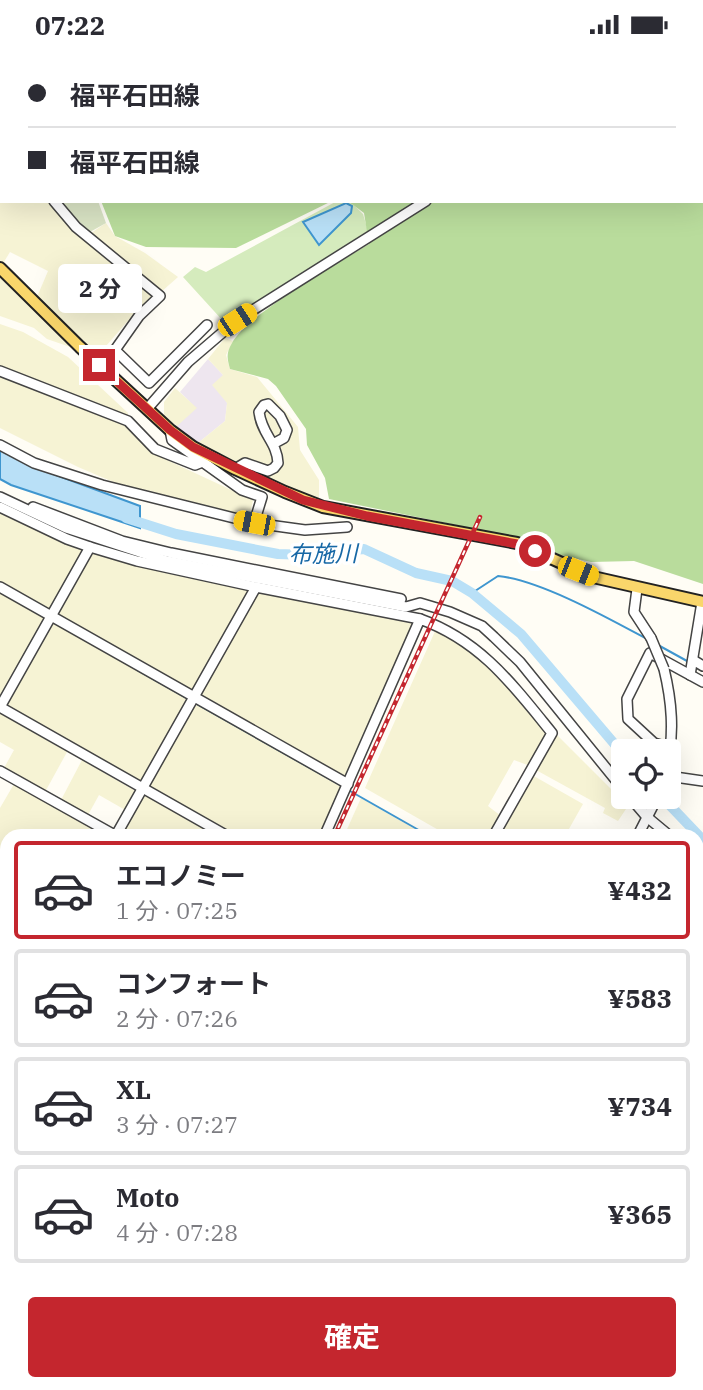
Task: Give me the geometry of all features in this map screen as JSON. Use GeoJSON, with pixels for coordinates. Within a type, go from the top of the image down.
{"type":"FeatureCollection","features":[{"type":"Feature","properties":{"kind":"main road"},"geometry":{"type":"LineString","coordinates":[[0,268],[170,430],[193,447],[235,469],[323,507],[517,544],[593,577],[702,602]]}},
{"type":"Feature","properties":{"kind":"street"},"geometry":{"type":"LineString","coordinates":[[56,203],[76,226],[160,296],[139,316],[115,350],[149,383],[207,325]]}},
{"type":"Feature","properties":{"kind":"street"},"geometry":{"type":"LineString","coordinates":[[148,409],[188,362],[237,320],[423,203]]}},
{"type":"Feature","properties":{"kind":"street"},"geometry":{"type":"LineString","coordinates":[[0,371],[128,421],[155,449],[195,465],[200,463],[200,460]]}},
{"type":"Feature","properties":{"kind":"street"},"geometry":{"type":"LineString","coordinates":[[170,430],[172,440],[242,490],[262,497],[254,523]]}},
{"type":"Feature","properties":{"kind":"street"},"geometry":{"type":"LineString","coordinates":[[235,469],[242,463],[261,470],[274,468],[278,463],[273,444]]}},
{"type":"Feature","properties":{"kind":"street"},"geometry":{"type":"LineString","coordinates":[[0,445],[34,463],[102,485],[254,523],[305,530],[347,527]]}},
{"type":"Feature","properties":{"kind":"street"},"geometry":{"type":"LineString","coordinates":[[0,491],[122,541],[401,599]]}},
{"type":"Feature","properties":{"kind":"street"},"geometry":{"type":"LineString","coordinates":[[0,497],[66,528],[167,561],[406,607],[420,603],[482,626],[520,662],[611,774]]}},
{"type":"Feature","properties":{"kind":"street"},"geometry":{"type":"LineString","coordinates":[[0,507],[66,539],[137,561],[421,619],[444,627],[479,650],[512,684],[552,733],[498,829]]}},
{"type":"Feature","properties":{"kind":"street"},"geometry":{"type":"LineString","coordinates":[[90,547],[0,707],[215,829]]}},
{"type":"Feature","properties":{"kind":"street"},"geometry":{"type":"LineString","coordinates":[[0,587],[348,784]]}},
{"type":"Feature","properties":{"kind":"street"},"geometry":{"type":"LineString","coordinates":[[120,829],[256,587]]}},
{"type":"Feature","properties":{"kind":"street"},"geometry":{"type":"LineString","coordinates":[[637,589],[634,612],[664,669],[672,702],[671,739]]}},
{"type":"Feature","properties":{"kind":"street"},"geometry":{"type":"LineString","coordinates":[[690,675],[702,602]]}},
{"type":"Feature","properties":{"kind":"street"},"geometry":{"type":"LineString","coordinates":[[328,829],[421,619]]}},
{"type":"Feature","properties":{"kind":"street"},"geometry":{"type":"LineString","coordinates":[[650,739],[628,719],[627,699],[650,653],[703,682]]}},
{"type":"Feature","properties":{"kind":"street"},"geometry":{"type":"LineString","coordinates":[[693,660],[703,666]]}},
{"type":"Feature","properties":{"kind":"street"},"geometry":{"type":"LineString","coordinates":[[0,771],[104,829]]}},
{"type":"Feature","properties":{"kind":"street"},"geometry":{"type":"LineString","coordinates":[[681,778],[703,781]]}},
{"type":"Feature","properties":{"kind":"street"},"geometry":{"type":"LineString","coordinates":[[642,809],[663,829]]}},
{"type":"Feature","properties":{"kind":"street"},"geometry":{"type":"LineString","coordinates":[[642,829],[652,809]]}},
{"type":"Feature","properties":{"kind":"shaded area"},"geometry":{"type":"Polygon","coordinates":[[[0,203],[51,203],[85,237],[106,223],[115,236],[145,253],[178,277],[126,323],[106,346],[90,352],[37,297],[48,271],[10,252],[2,265],[0,203]]]}},
{"type":"Feature","properties":{"kind":"shaded area"},"geometry":{"type":"Polygon","coordinates":[[[0,276],[76,349],[47,339],[34,328],[0,316],[0,276]]]}},
{"type":"Feature","properties":{"kind":"shaded area"},"geometry":{"type":"Polygon","coordinates":[[[0,324],[23,332],[68,357],[128,413],[127,418],[0,368],[0,324]]]}},
{"type":"Feature","properties":{"kind":"shaded area"},"geometry":{"type":"Polygon","coordinates":[[[225,338],[233,341],[226,355],[230,369],[257,377],[298,427],[300,450],[319,480],[319,501],[230,462],[198,443],[225,421],[227,403],[212,385],[223,375],[208,359],[225,338]]]}},
{"type":"Feature","properties":{"kind":"shaded area"},"geometry":{"type":"Polygon","coordinates":[[[208,359],[224,376],[227,404],[225,421],[198,443],[175,427],[196,408],[180,392],[208,359]]]}},
{"type":"Feature","properties":{"kind":"shaded area"},"geometry":{"type":"Polygon","coordinates":[[[0,376],[124,425],[154,454],[253,500],[249,518],[216,512],[154,492],[118,484],[0,428],[0,376]]]}},
{"type":"Feature","properties":{"kind":"shaded area"},"geometry":{"type":"Polygon","coordinates":[[[175,388],[197,408],[177,426],[164,417],[164,402],[175,388]]]}},
{"type":"Feature","properties":{"kind":"shaded area"},"geometry":{"type":"Polygon","coordinates":[[[0,511],[83,549],[50,611],[0,583],[0,511]]]}},
{"type":"Feature","properties":{"kind":"shaded area"},"geometry":{"type":"Polygon","coordinates":[[[92,550],[166,573],[249,591],[193,692],[57,615],[92,550]]]}},
{"type":"Feature","properties":{"kind":"shaded area"},"geometry":{"type":"Polygon","coordinates":[[[0,590],[47,617],[0,701],[0,590]]]}},
{"type":"Feature","properties":{"kind":"shaded area"},"geometry":{"type":"Polygon","coordinates":[[[257,591],[416,624],[347,779],[198,695],[257,591]]]}},
{"type":"Feature","properties":{"kind":"shaded area"},"geometry":{"type":"Polygon","coordinates":[[[53,621],[190,698],[141,783],[6,706],[53,621]]]}},
{"type":"Feature","properties":{"kind":"shaded area"},"geometry":{"type":"Polygon","coordinates":[[[436,629],[465,646],[497,672],[547,734],[530,766],[514,760],[488,806],[501,816],[494,829],[437,829],[365,788],[436,629]]]}},
{"type":"Feature","properties":{"kind":"shaded area"},"geometry":{"type":"Polygon","coordinates":[[[194,702],[343,788],[324,829],[224,829],[148,785],[194,702]]]}},
{"type":"Feature","properties":{"kind":"shaded area"},"geometry":{"type":"Polygon","coordinates":[[[0,713],[67,752],[45,792],[4,768],[14,750],[0,742],[0,713]]]}},
{"type":"Feature","properties":{"kind":"shaded area"},"geometry":{"type":"Polygon","coordinates":[[[556,734],[611,789],[611,809],[626,809],[618,821],[603,813],[605,808],[536,770],[556,734]]]}},
{"type":"Feature","properties":{"kind":"shaded area"},"geometry":{"type":"Polygon","coordinates":[[[82,760],[137,792],[127,811],[99,795],[88,815],[61,800],[82,760]]]}},
{"type":"Feature","properties":{"kind":"shaded area"},"geometry":{"type":"Polygon","coordinates":[[[532,775],[583,804],[569,829],[503,829],[532,775]]]}},
{"type":"Feature","properties":{"kind":"shaded area"},"geometry":{"type":"Polygon","coordinates":[[[14,784],[94,829],[0,829],[0,808],[14,784]]]}},
{"type":"Feature","properties":{"kind":"shaded area"},"geometry":{"type":"Polygon","coordinates":[[[142,793],[206,829],[122,829],[142,793]]]}},
{"type":"Feature","properties":{"kind":"shaded area"},"geometry":{"type":"Polygon","coordinates":[[[361,798],[415,829],[347,829],[361,798]]]}},
{"type":"Feature","properties":{"kind":"green space"},"geometry":{"type":"Polygon","coordinates":[[[60,203],[99,203],[106,223],[90,232],[60,203]]]}},
{"type":"Feature","properties":{"kind":"green space"},"geometry":{"type":"Polygon","coordinates":[[[102,203],[328,203],[236,248],[146,247],[115,236],[102,203]]]}},
{"type":"Feature","properties":{"kind":"green space"},"geometry":{"type":"Polygon","coordinates":[[[333,203],[352,203],[363,214],[368,231],[224,322],[183,277],[195,267],[206,272],[333,203]]]}},
{"type":"Feature","properties":{"kind":"green space"},"geometry":{"type":"Polygon","coordinates":[[[351,203],[703,203],[703,584],[634,561],[591,562],[560,555],[534,541],[329,499],[325,478],[307,445],[306,429],[276,386],[268,379],[230,369],[228,356],[230,347],[241,331],[255,318],[369,244],[364,213],[351,203]]]}},
{"type":"Feature","properties":{"kind":"water"},"geometry":{"type":"Polygon","coordinates":[[[346,203],[352,206],[351,213],[319,245],[303,222],[346,203]]]}},
{"type":"Feature","properties":{"kind":"water"},"geometry":{"type":"Polygon","coordinates":[[[0,447],[48,472],[140,506],[140,528],[0,479],[0,447]]]}},
{"type":"Feature","properties":{"kind":"waterway","name":"布施川"},"geometry":{"type":"LineString","coordinates":[[126,518],[176,534],[278,554],[308,555],[364,549],[416,573],[452,581],[472,593],[521,634],[611,740]]}},
{"type":"Feature","properties":{"kind":"waterway"},"geometry":{"type":"LineString","coordinates":[[472,593],[498,576],[515,579],[574,601],[647,639]]}},
{"type":"Feature","properties":{"kind":"waterway"},"geometry":{"type":"LineString","coordinates":[[658,645],[687,661]]}},
{"type":"Feature","properties":{"kind":"waterway"},"geometry":{"type":"LineString","coordinates":[[137,670],[190,700]]}},
{"type":"Feature","properties":{"kind":"waterway"},"geometry":{"type":"LineString","coordinates":[[195,703],[342,786]]}},
{"type":"Feature","properties":{"kind":"waterway"},"geometry":{"type":"LineString","coordinates":[[350,791],[417,829]]}},
{"type":"Feature","properties":{"kind":"waterway","name":"布施川"},"geometry":{"type":"LineString","coordinates":[[673,809],[692,829]]}},
{"type":"Feature","properties":{"kind":"railway"},"geometry":{"type":"LineString","coordinates":[[338,829],[480,517]]}},
{"type":"Feature","properties":{"kind":"route"},"geometry":{"type":"LineString","coordinates":[[99,365],[170,430],[193,447],[303,500],[323,507],[517,544],[535,551]]}}]}
